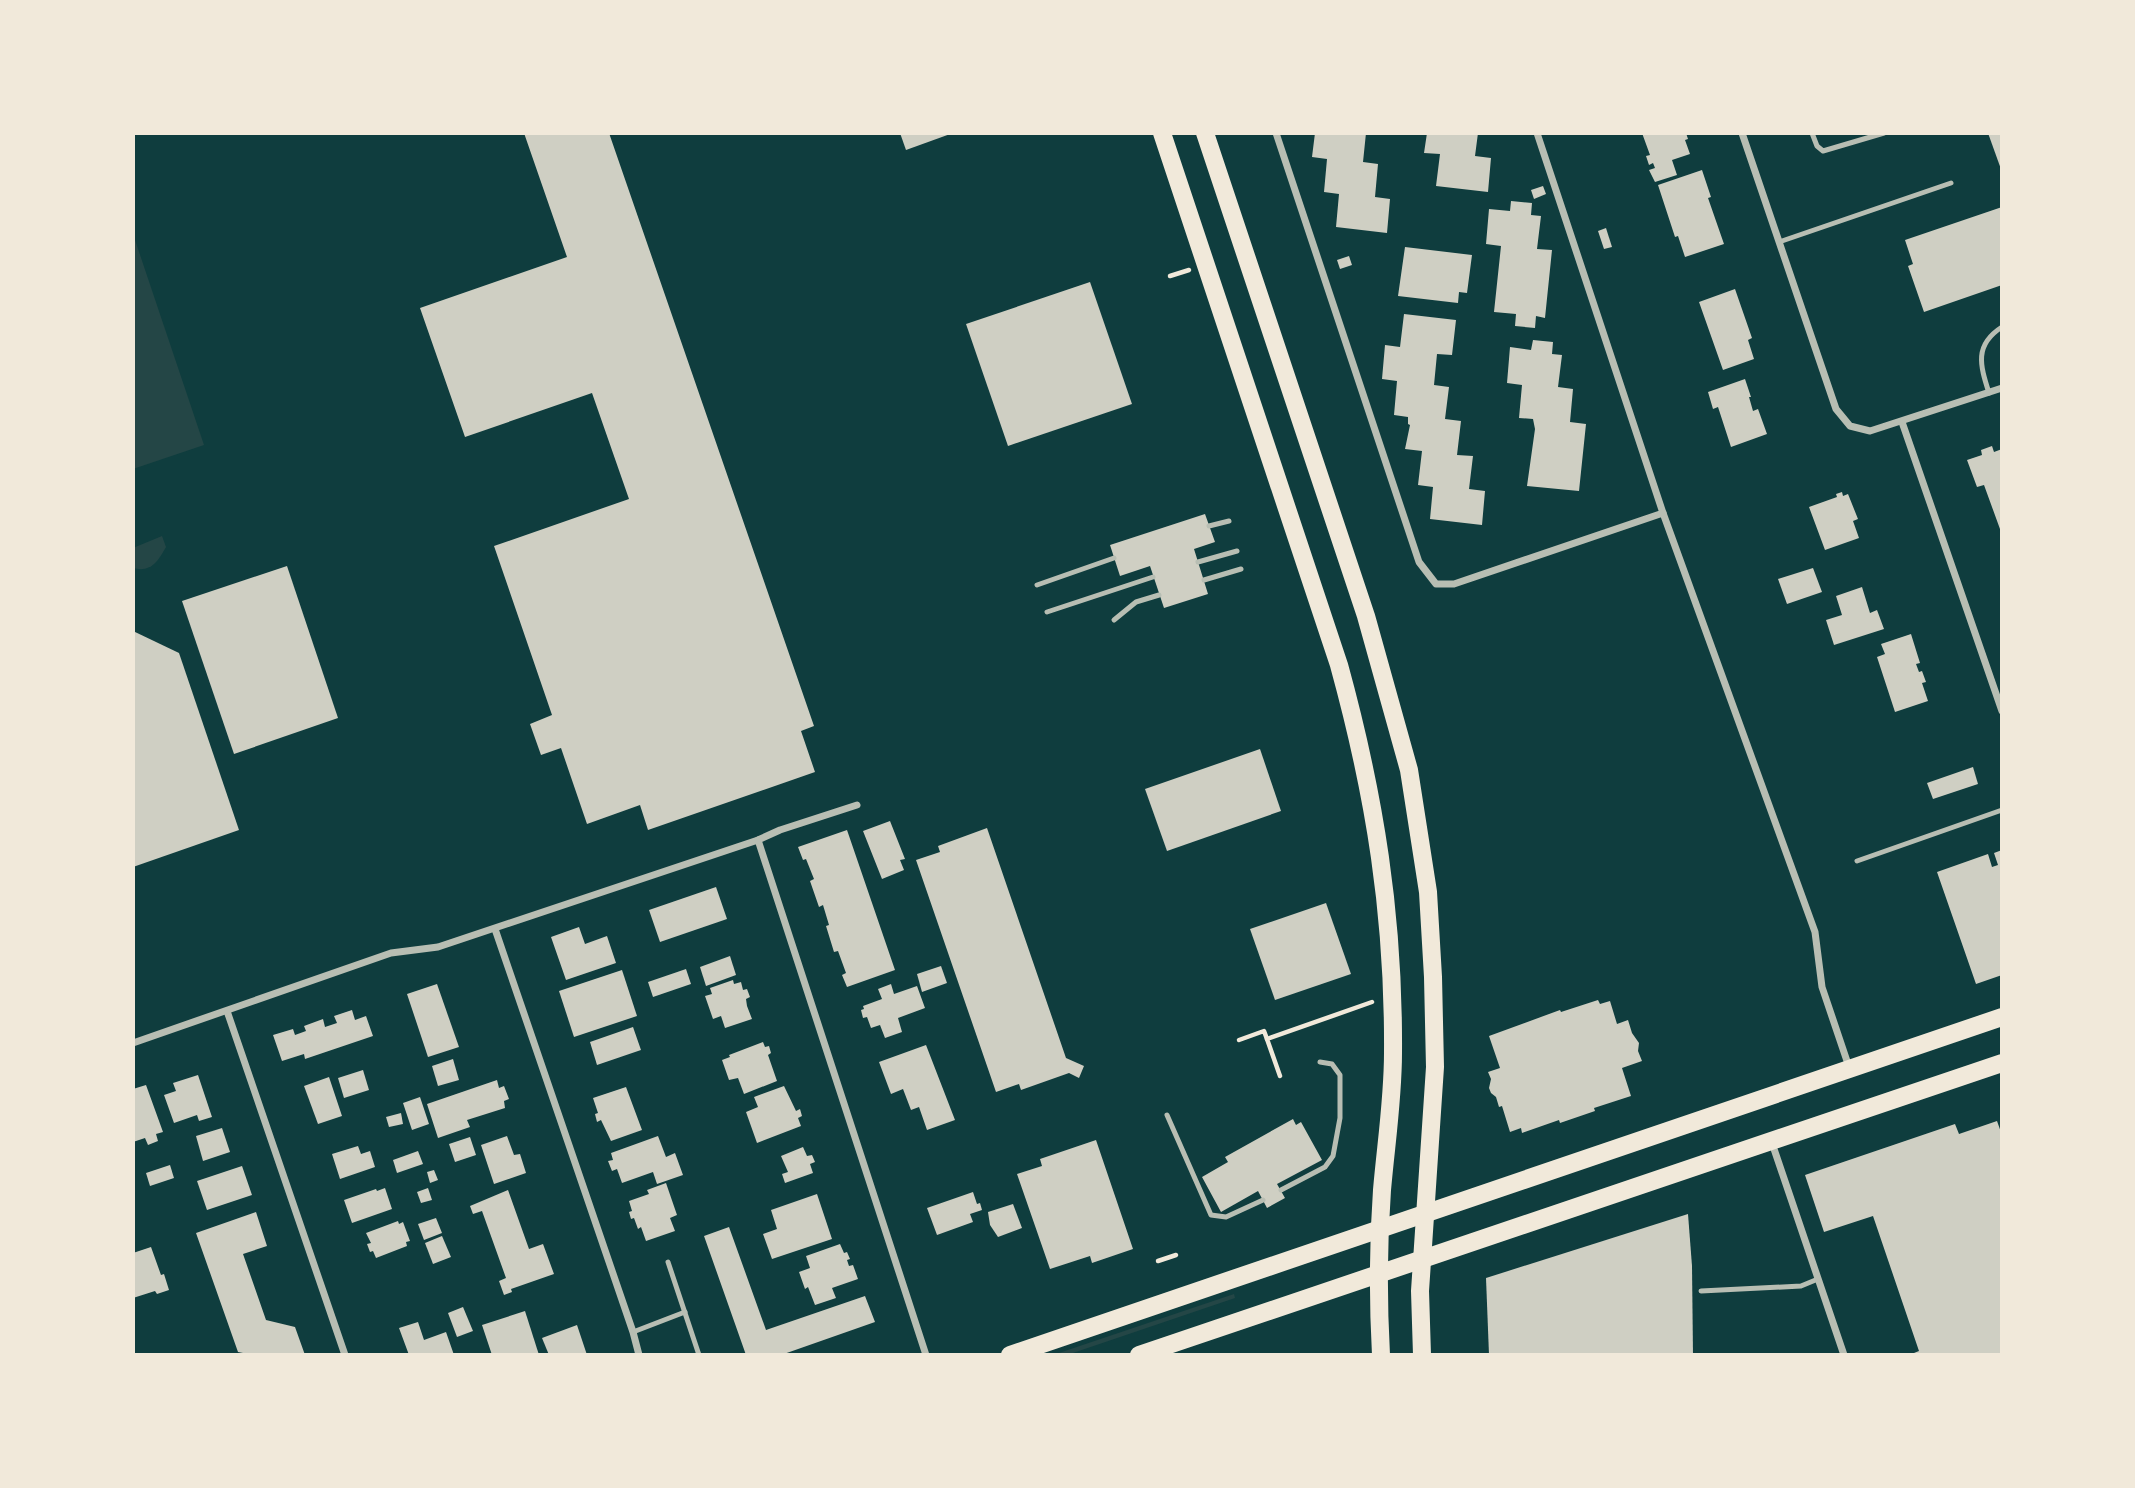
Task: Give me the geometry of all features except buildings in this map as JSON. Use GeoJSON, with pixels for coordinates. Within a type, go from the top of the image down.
{"type":"FeatureCollection","features":[{"type":"Feature","properties":{"kind":"main road"},"geometry":{"type":"LineString","coordinates":[[1161,133],[1335,651],[1351,709],[1381,851],[1393,994],[1394,1055],[1379,1275],[1381,1355]]}},
{"type":"Feature","properties":{"kind":"main road"},"geometry":{"type":"LineString","coordinates":[[1205,133],[1366,616],[1409,770],[1428,892],[1433,977],[1435,1067],[1421,1261],[1422,1355]]}},
{"type":"Feature","properties":{"kind":"main road"},"geometry":{"type":"LineString","coordinates":[[1010,1355],[2002,1017]]}},
{"type":"Feature","properties":{"kind":"main road"},"geometry":{"type":"LineString","coordinates":[[1139,1355],[2002,1063]]}},
{"type":"Feature","properties":{"kind":"street"},"geometry":{"type":"LineString","coordinates":[[1276,133],[1419,562],[1436,584],[1454,584],[1663,513]]}},
{"type":"Feature","properties":{"kind":"street"},"geometry":{"type":"LineString","coordinates":[[1537,133],[1663,513],[1815,932],[1822,987],[1850,1069]]}},
{"type":"Feature","properties":{"kind":"street"},"geometry":{"type":"LineString","coordinates":[[1742,133],[1836,409],[1850,426],[1870,432],[2002,388]]}},
{"type":"Feature","properties":{"kind":"street"},"geometry":{"type":"LineString","coordinates":[[1902,422],[2002,711]]}},
{"type":"Feature","properties":{"kind":"street"},"geometry":{"type":"LineString","coordinates":[[133,1043],[391,953],[438,947],[495,929],[857,805]]}},
{"type":"Feature","properties":{"kind":"street"},"geometry":{"type":"LineString","coordinates":[[758,840],[926,1355]]}},
{"type":"Feature","properties":{"kind":"street"},"geometry":{"type":"LineString","coordinates":[[495,929],[639,1355]]}},
{"type":"Feature","properties":{"kind":"street"},"geometry":{"type":"LineString","coordinates":[[227,1011],[345,1355]]}},
{"type":"Feature","properties":{"kind":"street"},"geometry":{"type":"LineString","coordinates":[[1772,1142],[1844,1355]]}},
{"type":"Feature","properties":{"kind":"lane"},"geometry":{"type":"LineString","coordinates":[[1812,133],[1817,146],[1823,151],[1884,133]]}},
{"type":"Feature","properties":{"kind":"lane"},"geometry":{"type":"LineString","coordinates":[[1779,242],[1951,183]]}},
{"type":"Feature","properties":{"kind":"lane"},"geometry":{"type":"LineString","coordinates":[[1989,393],[1980,360],[1986,340],[2002,327]]}},
{"type":"Feature","properties":{"kind":"lane"},"geometry":{"type":"LineString","coordinates":[[1209,526],[1229,521]]}},
{"type":"Feature","properties":{"kind":"lane"},"geometry":{"type":"LineString","coordinates":[[1198,562],[1237,551]]}},
{"type":"Feature","properties":{"kind":"lane"},"geometry":{"type":"LineString","coordinates":[[1037,585],[1114,558]]}},
{"type":"Feature","properties":{"kind":"lane"},"geometry":{"type":"LineString","coordinates":[[1204,580],[1241,569]]}},
{"type":"Feature","properties":{"kind":"lane"},"geometry":{"type":"LineString","coordinates":[[1047,612],[1153,577]]}},
{"type":"Feature","properties":{"kind":"lane"},"geometry":{"type":"LineString","coordinates":[[1114,620],[1136,602],[1159,595]]}},
{"type":"Feature","properties":{"kind":"lane"},"geometry":{"type":"LineString","coordinates":[[1857,861],[2002,810]]}},
{"type":"Feature","properties":{"kind":"lane"},"geometry":{"type":"LineString","coordinates":[[1281,1190],[1325,1167],[1333,1156],[1340,1118],[1340,1075],[1332,1064],[1320,1062]]}},
{"type":"Feature","properties":{"kind":"lane"},"geometry":{"type":"LineString","coordinates":[[1167,1115],[1211,1215],[1226,1217],[1263,1200]]}},
{"type":"Feature","properties":{"kind":"lane"},"geometry":{"type":"LineString","coordinates":[[668,1262],[699,1355]]}},
{"type":"Feature","properties":{"kind":"lane"},"geometry":{"type":"LineString","coordinates":[[1700,1291],[1801,1286],[1818,1279]]}},
{"type":"Feature","properties":{"kind":"lane"},"geometry":{"type":"LineString","coordinates":[[633,1332],[685,1312]]}},
{"type":"Feature","properties":{"kind":"path"},"geometry":{"type":"LineString","coordinates":[[1267,1039],[1393,994]]}},
{"type":"Feature","properties":{"kind":"path"},"geometry":{"type":"LineString","coordinates":[[1238,1040],[1264,1031],[1280,1076]]}},
{"type":"Feature","properties":{"kind":"path"},"geometry":{"type":"LineString","coordinates":[[1158,1261],[1176,1255]]}},
{"type":"Feature","properties":{"kind":"shaded area"},"geometry":{"type":"Polygon","coordinates":[[[133,234],[204,445],[133,469],[133,234]]]}},
{"type":"Feature","properties":{"kind":"shaded area"},"geometry":{"type":"Polygon","coordinates":[[[162,536],[166,547],[157,561],[145,569],[133,568],[133,548],[162,536]]]}},
{"type":"Feature","properties":{"kind":"shaded area"},"geometry":{"type":"Polygon","coordinates":[[[1234,1294],[1235,1298],[1067,1355],[1053,1355],[1234,1294]]]}}]}
